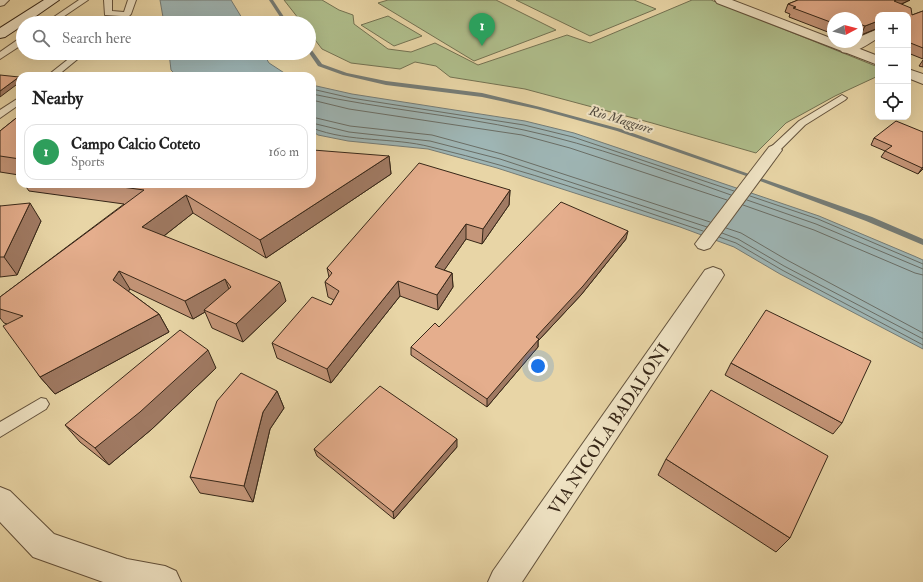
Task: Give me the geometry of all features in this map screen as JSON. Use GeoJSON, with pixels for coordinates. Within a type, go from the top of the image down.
{"type":"FeatureCollection","features":[{"type":"Feature","properties":{"kind":"street"},"geometry":{"type":"LineString","coordinates":[[28,16],[53,0]]}},
{"type":"Feature","properties":{"kind":"street"},"geometry":{"type":"LineString","coordinates":[[721,0],[875,60]]}},
{"type":"Feature","properties":{"kind":"street"},"geometry":{"type":"LineString","coordinates":[[0,34],[16,24]]}},
{"type":"Feature","properties":{"kind":"street"},"geometry":{"type":"LineString","coordinates":[[846,49],[875,34]]}},
{"type":"Feature","properties":{"kind":"street"},"geometry":{"type":"LineString","coordinates":[[911,74],[923,79]]}},
{"type":"Feature","properties":{"kind":"street"},"geometry":{"type":"LineString","coordinates":[[704,244],[774,150]]}},
{"type":"Feature","properties":{"kind":"street","name":"VIA NICOLA BADALONI"},"geometry":{"type":"LineString","coordinates":[[504,582],[713,275]]}},
{"type":"Feature","properties":{"kind":"street"},"geometry":{"type":"LineString","coordinates":[[0,501],[44,546],[127,576],[165,582]]}},
{"type":"Feature","properties":{"kind":"lane"},"geometry":{"type":"LineString","coordinates":[[60,16],[84,0]]}},
{"type":"Feature","properties":{"kind":"lane"},"geometry":{"type":"LineString","coordinates":[[108,0],[108,13],[127,14],[132,0]]}},
{"type":"Feature","properties":{"kind":"lane"},"geometry":{"type":"LineString","coordinates":[[0,56],[16,45]]}},
{"type":"Feature","properties":{"kind":"lane"},"geometry":{"type":"LineString","coordinates":[[56,72],[72,60]]}},
{"type":"Feature","properties":{"kind":"lane"},"geometry":{"type":"LineString","coordinates":[[774,150],[802,123],[842,98]]}},
{"type":"Feature","properties":{"kind":"lane"},"geometry":{"type":"LineString","coordinates":[[0,115],[16,103]]}},
{"type":"Feature","properties":{"kind":"lane"},"geometry":{"type":"LineString","coordinates":[[0,430],[41,404]]}},
{"type":"Feature","properties":{"kind":"green space"},"geometry":{"type":"Polygon","coordinates":[[[284,0],[322,0],[339,10],[353,15],[354,24],[388,49],[411,52],[435,43],[478,65],[567,35],[590,43],[692,0],[711,0],[827,47],[827,48],[831,48],[875,66],[875,77],[835,96],[786,123],[756,153],[525,89],[450,77],[436,66],[415,62],[400,69],[351,63],[322,49],[316,41],[316,16],[297,16],[284,0]]]}},
{"type":"Feature","properties":{"kind":"green space"},"geometry":{"type":"Polygon","coordinates":[[[388,0],[496,0],[556,30],[474,61],[378,3],[388,0]]]}},
{"type":"Feature","properties":{"kind":"green space"},"geometry":{"type":"Polygon","coordinates":[[[516,0],[634,0],[656,9],[590,36],[516,0]]]}},
{"type":"Feature","properties":{"kind":"green space"},"geometry":{"type":"Polygon","coordinates":[[[388,16],[422,36],[394,46],[361,25],[388,16]]]}},
{"type":"Feature","properties":{"kind":"water"},"geometry":{"type":"Polygon","coordinates":[[[160,0],[231,0],[241,16],[163,16],[160,0]]]}},
{"type":"Feature","properties":{"kind":"water"},"geometry":{"type":"Polygon","coordinates":[[[170,60],[267,60],[269,63],[283,72],[173,72],[171,70],[170,60]]]}},
{"type":"Feature","properties":{"kind":"water"},"geometry":{"type":"Polygon","coordinates":[[[316,86],[352,94],[525,121],[574,133],[819,216],[923,260],[923,349],[780,274],[734,247],[680,227],[497,168],[428,149],[348,141],[316,134],[316,86]]]}},
{"type":"Feature","properties":{"kind":"building"},"geometry":{"type":"Polygon","coordinates":[[[798,0],[896,0],[894,1],[911,8],[912,15],[923,11],[923,48],[911,43],[911,12],[875,12],[875,22],[865,26],[863,25],[863,12],[827,12],[827,21],[793,8],[796,7],[788,4],[798,0]]]}},
{"type":"Feature","properties":{"kind":"building"},"geometry":{"type":"Polygon","coordinates":[[[0,75],[16,77],[16,79],[0,91],[0,75]]]}},
{"type":"Feature","properties":{"kind":"building"},"geometry":{"type":"Polygon","coordinates":[[[16,118],[16,158],[0,156],[0,131],[16,118]]]}},
{"type":"Feature","properties":{"kind":"building"},"geometry":{"type":"Polygon","coordinates":[[[896,121],[923,132],[922,168],[885,151],[892,146],[874,138],[896,121]]]}},
{"type":"Feature","properties":{"kind":"building"},"geometry":{"type":"Polygon","coordinates":[[[316,150],[389,156],[260,240],[186,195],[142,227],[280,282],[236,324],[204,310],[231,287],[225,279],[185,301],[119,271],[113,280],[159,314],[40,377],[3,326],[23,316],[0,309],[0,297],[144,190],[129,188],[316,188],[316,150]]]}},
{"type":"Feature","properties":{"kind":"building"},"geometry":{"type":"Polygon","coordinates":[[[419,163],[510,190],[483,229],[466,224],[435,267],[452,273],[437,295],[398,281],[327,369],[272,343],[312,297],[331,305],[339,291],[325,282],[332,273],[327,268],[419,163]]]}},
{"type":"Feature","properties":{"kind":"building"},"geometry":{"type":"Polygon","coordinates":[[[561,202],[628,231],[583,286],[536,337],[539,339],[487,399],[411,347],[435,323],[439,327],[561,202]]]}},
{"type":"Feature","properties":{"kind":"building"},"geometry":{"type":"Polygon","coordinates":[[[30,203],[4,257],[0,257],[0,206],[30,203]]]}},
{"type":"Feature","properties":{"kind":"building"},"geometry":{"type":"Polygon","coordinates":[[[766,310],[871,361],[842,423],[731,363],[766,310]]]}},
{"type":"Feature","properties":{"kind":"building"},"geometry":{"type":"Polygon","coordinates":[[[180,330],[208,350],[140,412],[95,448],[65,425],[180,330]]]}},
{"type":"Feature","properties":{"kind":"building"},"geometry":{"type":"Polygon","coordinates":[[[241,373],[277,391],[263,412],[244,486],[190,477],[217,401],[241,373]]]}},
{"type":"Feature","properties":{"kind":"building"},"geometry":{"type":"Polygon","coordinates":[[[380,386],[457,439],[393,512],[314,449],[380,386]]]}},
{"type":"Feature","properties":{"kind":"building"},"geometry":{"type":"Polygon","coordinates":[[[711,390],[828,456],[790,538],[666,459],[711,390]]]}},
{"type":"Feature","properties":{"kind":"waterway","name":"Rio Maggiore"},"geometry":{"type":"LineString","coordinates":[[271,0],[281,16]]}},
{"type":"Feature","properties":{"kind":"waterway","name":"Rio Maggiore"},"geometry":{"type":"LineString","coordinates":[[316,60],[320,65],[345,74],[386,83],[482,95],[538,108],[619,130],[869,219],[923,242]]}},
{"type":"Feature","properties":{"kind":"place","name":"Campo Calcio Coteto"},"geometry":{"type":"Point","coordinates":[482,46]}}]}
